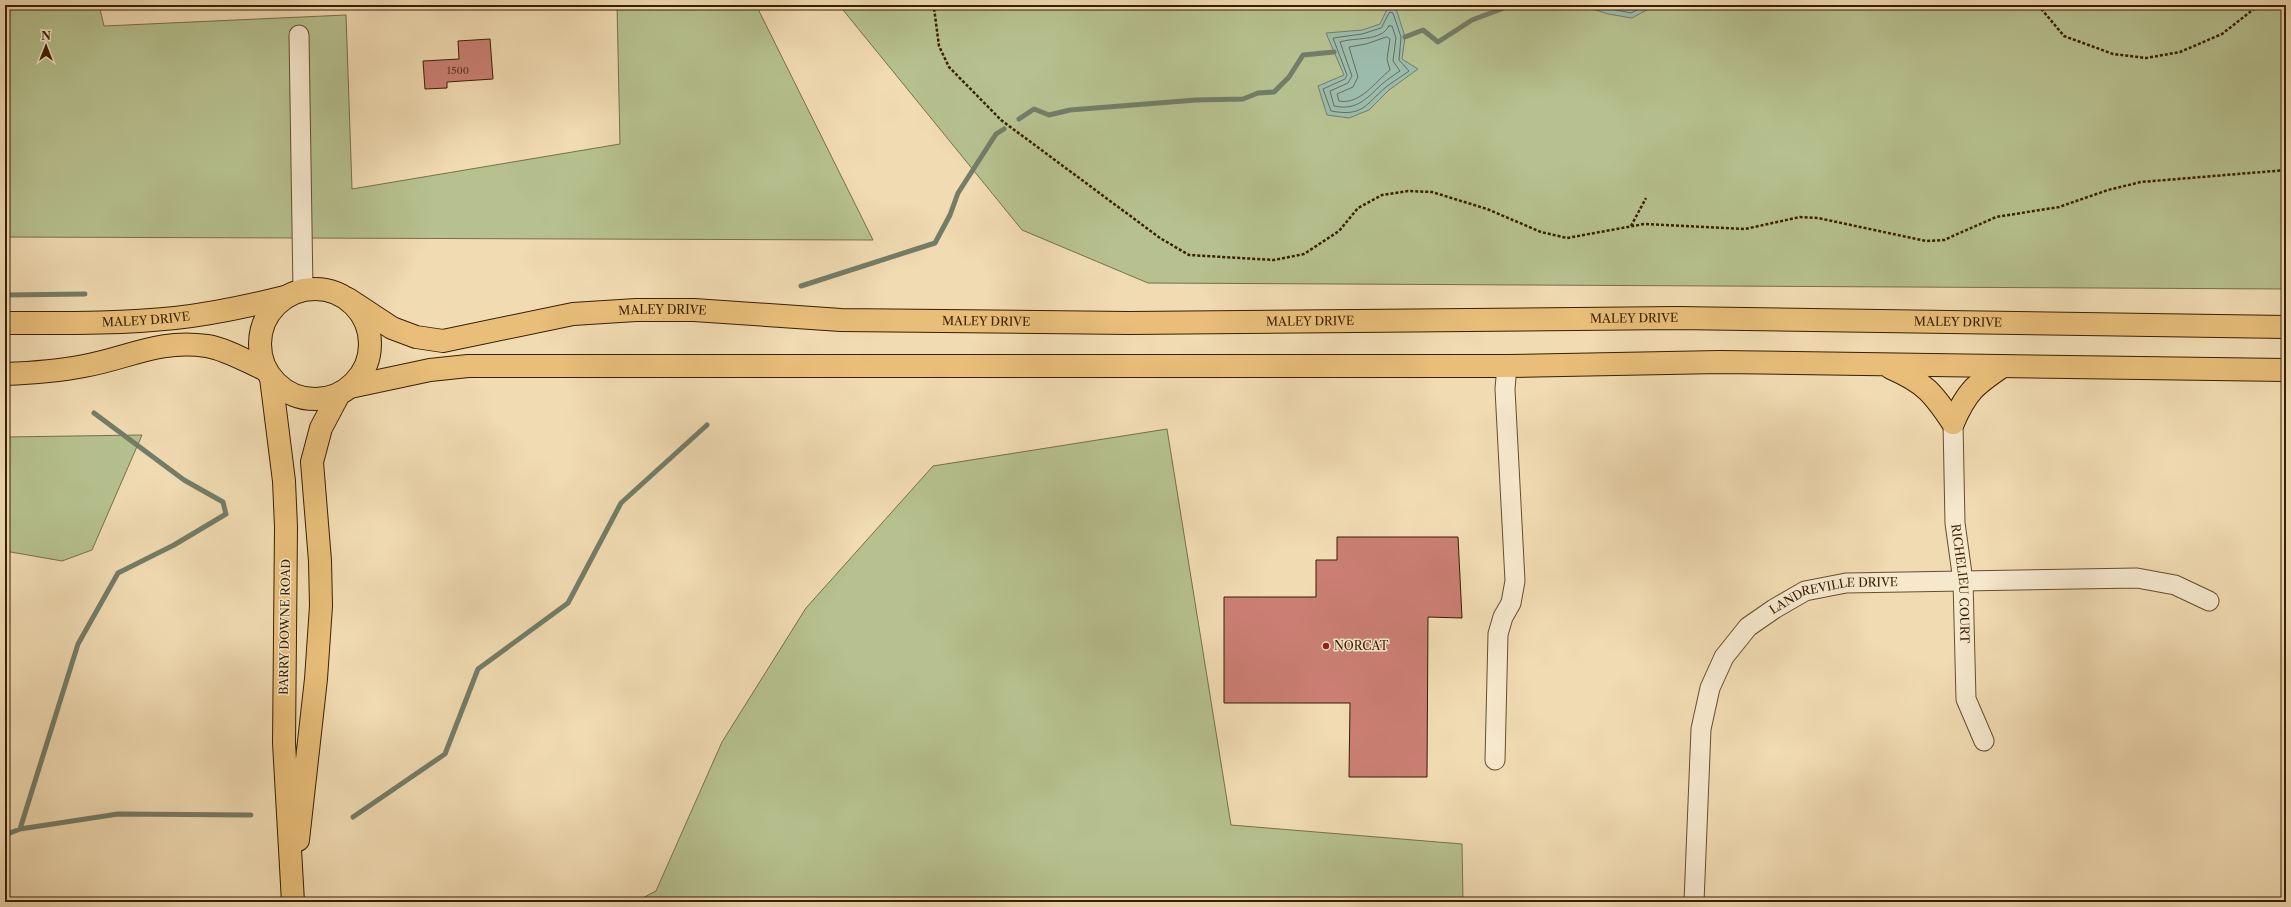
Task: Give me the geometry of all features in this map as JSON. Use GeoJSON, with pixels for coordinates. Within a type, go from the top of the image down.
{"type":"FeatureCollection","features":[{"type":"Feature","properties":{"kind":"main road"},"geometry":{"type":"LineString","coordinates":[[268,374],[260,350],[262,330],[270,311],[294,294],[324,289],[348,299],[363,316],[368,326],[371,342],[369,359],[362,374],[345,391]]}},
{"type":"Feature","properties":{"kind":"main road","name":"MALEY DRIVE"},"geometry":{"type":"LineString","coordinates":[[5,323],[76,323],[174,318],[219,312],[294,294]]}},
{"type":"Feature","properties":{"kind":"main road","name":"MALEY DRIVE"},"geometry":{"type":"LineString","coordinates":[[348,299],[392,328],[416,337],[443,341],[573,314],[636,310],[694,310],[856,320],[1137,322],[1677,318],[2286,327]]}},
{"type":"Feature","properties":{"kind":"main road"},"geometry":{"type":"LineString","coordinates":[[5,374],[33,373],[84,366],[161,345],[185,344],[208,346],[268,374],[282,388],[295,396],[317,399],[430,370],[468,366],[1507,366],[1720,362],[1885,366],[2286,370]]}},
{"type":"Feature","properties":{"kind":"main road"},"geometry":{"type":"LineString","coordinates":[[1885,366],[1915,378],[1934,394],[1953,423]]}},
{"type":"Feature","properties":{"kind":"main road"},"geometry":{"type":"LineString","coordinates":[[1953,423],[1964,398],[1978,383],[2003,366]]}},
{"type":"Feature","properties":{"kind":"main road","name":"BARRY DOWNE ROAD"},"geometry":{"type":"LineString","coordinates":[[268,374],[284,481],[286,527],[284,744],[287,814],[293,877],[293,902]]}},
{"type":"Feature","properties":{"kind":"main road","name":"BARRY DOWNE ROAD"},"geometry":{"type":"LineString","coordinates":[[293,877],[311,731],[321,606],[320,561],[312,462],[321,428],[345,391]]}},
{"type":"Feature","properties":{"kind":"street"},"geometry":{"type":"LineString","coordinates":[[294,294],[299,35]]}},
{"type":"Feature","properties":{"kind":"street"},"geometry":{"type":"LineString","coordinates":[[1495,760],[1498,634],[1502,617],[1511,603],[1515,581],[1505,389],[1507,366]]}},
{"type":"Feature","properties":{"kind":"street","name":"RICHELIEU COURT"},"geometry":{"type":"LineString","coordinates":[[1953,423],[1955,523],[1964,580],[1966,699],[1984,741]]}},
{"type":"Feature","properties":{"kind":"street","name":"LANDREVILLE DRIVE"},"geometry":{"type":"LineString","coordinates":[[1694,902],[1701,729],[1710,688],[1724,656],[1748,627],[1804,591],[1846,583],[2137,578],[2175,585],[2209,601]]}},
{"type":"Feature","properties":{"kind":"path"},"geometry":{"type":"LineString","coordinates":[[931,5],[934,8],[939,46],[949,67],[1001,120],[1160,238],[1189,255],[1274,260],[1304,254],[1339,231],[1358,208],[1382,194],[1408,191],[1432,192],[1487,209],[1540,232],[1566,238],[1644,224],[1745,230],[1800,217],[1818,218],[1926,241],[1944,240],[1996,217],[2059,207],[2108,190],[2142,182],[2286,170]]}},
{"type":"Feature","properties":{"kind":"path"},"geometry":{"type":"LineString","coordinates":[[2038,5],[2064,36],[2113,54],[2146,58],[2180,52],[2222,34],[2259,5]]}},
{"type":"Feature","properties":{"kind":"path"},"geometry":{"type":"LineString","coordinates":[[1631,226],[1646,198]]}},
{"type":"Feature","properties":{"kind":"green space"},"geometry":{"type":"Polygon","coordinates":[[[5,5],[99,5],[104,26],[346,15],[352,189],[620,144],[617,5],[756,5],[873,240],[5,237],[5,5]]]}},
{"type":"Feature","properties":{"kind":"green space"},"geometry":{"type":"Polygon","coordinates":[[[839,5],[2286,5],[2286,289],[1148,283],[1022,230],[839,5]]]}},
{"type":"Feature","properties":{"kind":"green space"},"geometry":{"type":"Polygon","coordinates":[[[1167,429],[1231,825],[1462,844],[1463,902],[635,902],[656,891],[722,742],[806,608],[933,466],[1167,429]]]}},
{"type":"Feature","properties":{"kind":"green space"},"geometry":{"type":"Polygon","coordinates":[[[142,435],[92,550],[62,561],[5,551],[5,437],[142,435]]]}},
{"type":"Feature","properties":{"kind":"water"},"geometry":{"type":"Polygon","coordinates":[[[1389,5],[1395,5],[1405,37],[1402,59],[1418,69],[1389,90],[1369,110],[1349,118],[1327,115],[1318,86],[1344,75],[1326,33],[1362,30],[1380,24],[1389,5]]]}},
{"type":"Feature","properties":{"kind":"water"},"geometry":{"type":"Polygon","coordinates":[[[1580,5],[1656,5],[1632,18],[1608,14],[1580,5]]]}},
{"type":"Feature","properties":{"kind":"building"},"geometry":{"type":"Polygon","coordinates":[[[490,39],[493,79],[447,82],[447,88],[425,89],[423,61],[459,59],[458,41],[490,39]]]}},
{"type":"Feature","properties":{"kind":"building","name":"NORCAT"},"geometry":{"type":"Polygon","coordinates":[[[1337,537],[1458,537],[1462,618],[1428,617],[1427,777],[1349,777],[1350,703],[1224,703],[1224,597],[1316,597],[1316,560],[1337,560],[1337,537]]]}},
{"type":"Feature","properties":{"kind":"waterway"},"geometry":{"type":"LineString","coordinates":[[1405,37],[1423,30],[1438,42],[1472,20],[1512,5]]}},
{"type":"Feature","properties":{"kind":"waterway"},"geometry":{"type":"LineString","coordinates":[[1019,119],[1034,109],[1049,115],[1070,110],[1196,100],[1243,99],[1258,93],[1274,92],[1289,77],[1303,55],[1334,52]]}},
{"type":"Feature","properties":{"kind":"waterway"},"geometry":{"type":"LineString","coordinates":[[801,286],[935,243],[950,215],[958,193],[996,134],[1004,129]]}},
{"type":"Feature","properties":{"kind":"waterway"},"geometry":{"type":"LineString","coordinates":[[5,295],[85,294]]}},
{"type":"Feature","properties":{"kind":"waterway"},"geometry":{"type":"LineString","coordinates":[[20,829],[78,644],[118,573],[174,545],[226,514],[223,502],[184,480],[94,413]]}},
{"type":"Feature","properties":{"kind":"waterway"},"geometry":{"type":"LineString","coordinates":[[353,817],[445,754],[478,669],[568,603],[621,503],[707,425]]}},
{"type":"Feature","properties":{"kind":"waterway"},"geometry":{"type":"LineString","coordinates":[[5,835],[20,829],[118,814],[251,815]]}},
{"type":"Feature","properties":{"kind":"place","name":"NORCAT"},"geometry":{"type":"Point","coordinates":[1326,646]}}]}
